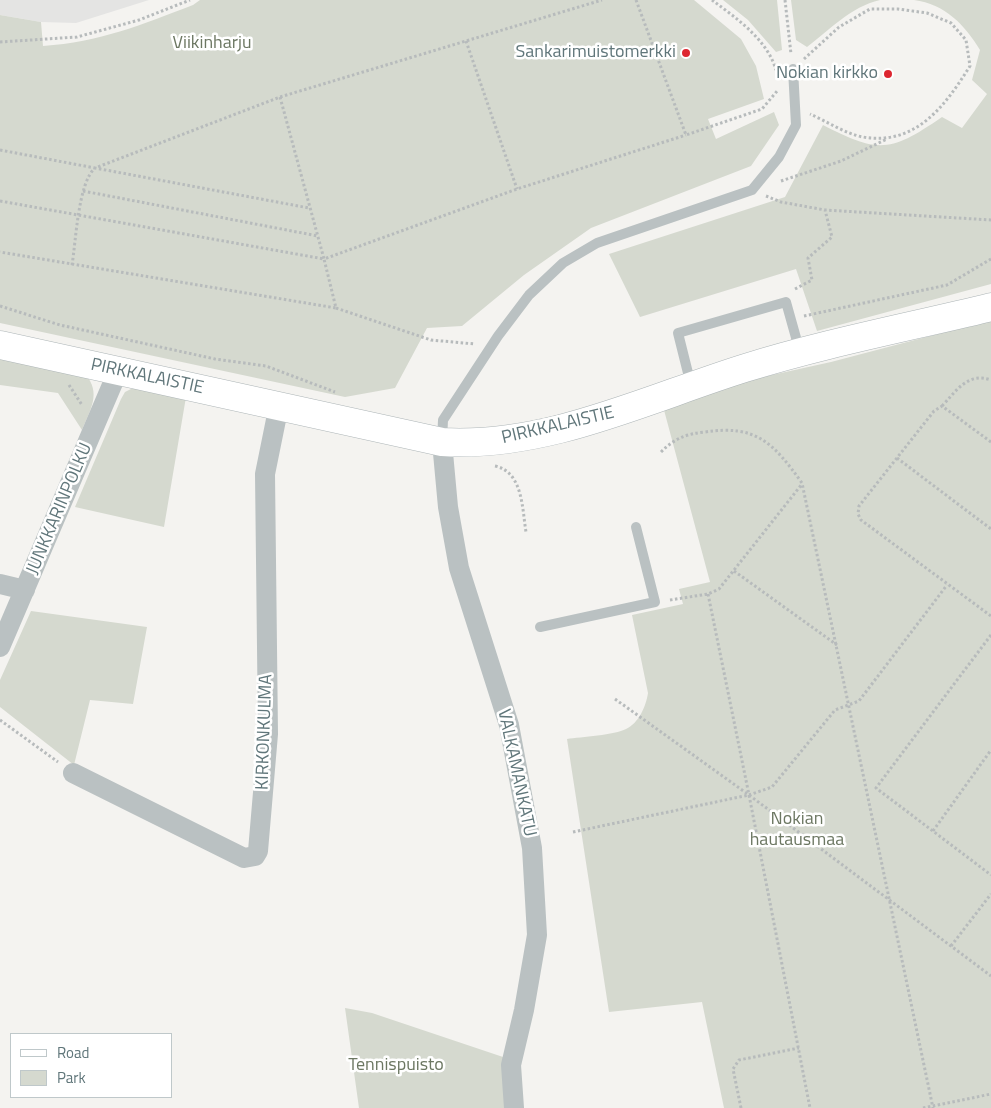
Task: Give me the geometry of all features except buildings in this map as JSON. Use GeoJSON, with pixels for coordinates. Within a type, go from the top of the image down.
{"type":"FeatureCollection","features":[{"type":"Feature","properties":{"kind":"street","name":"PIRKKALAISTIE"},"geometry":{"type":"LineString","coordinates":[[0,345],[442,442],[467,443],[517,438],[617,413],[745,368],[991,307]]}},
{"type":"Feature","properties":{"kind":"street","name":"JUNKKARINPOLKU"},"geometry":{"type":"LineString","coordinates":[[0,647],[118,371]]}},
{"type":"Feature","properties":{"kind":"street","name":"KIRKONKULMA"},"geometry":{"type":"LineString","coordinates":[[73,773],[244,858],[255,856],[258,851],[268,734],[265,474],[279,405]]}},
{"type":"Feature","properties":{"kind":"street","name":"VALKAMANKATU"},"geometry":{"type":"LineString","coordinates":[[442,442],[448,507],[459,568],[509,725],[532,848],[537,935],[512,1065],[514,1108]]}},
{"type":"Feature","properties":{"kind":"street"},"geometry":{"type":"LineString","coordinates":[[0,584],[25,590]]}},
{"type":"Feature","properties":{"kind":"lane"},"geometry":{"type":"LineString","coordinates":[[442,442],[443,420],[450,412],[491,346],[529,295],[563,263],[597,243],[752,190],[779,157],[796,125],[793,69]]}},
{"type":"Feature","properties":{"kind":"lane"},"geometry":{"type":"LineString","coordinates":[[692,387],[678,333],[786,302],[800,353]]}},
{"type":"Feature","properties":{"kind":"lane"},"geometry":{"type":"LineString","coordinates":[[540,627],[655,602],[636,527]]}},
{"type":"Feature","properties":{"kind":"path"},"geometry":{"type":"LineString","coordinates":[[0,42],[77,37],[138,20],[190,0]]}},
{"type":"Feature","properties":{"kind":"path"},"geometry":{"type":"LineString","coordinates":[[72,265],[83,191],[88,174],[95,168],[280,96],[602,0]]}},
{"type":"Feature","properties":{"kind":"path"},"geometry":{"type":"LineString","coordinates":[[636,0],[686,135]]}},
{"type":"Feature","properties":{"kind":"path"},"geometry":{"type":"LineString","coordinates":[[712,0],[761,43],[776,67],[777,74]]}},
{"type":"Feature","properties":{"kind":"path"},"geometry":{"type":"LineString","coordinates":[[785,0],[793,69]]}},
{"type":"Feature","properties":{"kind":"path"},"geometry":{"type":"LineString","coordinates":[[752,190],[841,161],[910,131],[928,120],[949,99],[970,66],[966,40],[952,23],[927,13],[898,9],[870,9],[839,27],[793,69]]}},
{"type":"Feature","properties":{"kind":"path"},"geometry":{"type":"LineString","coordinates":[[466,41],[517,189]]}},
{"type":"Feature","properties":{"kind":"path"},"geometry":{"type":"LineString","coordinates":[[0,201],[324,259],[517,189],[762,109],[779,88],[778,81]]}},
{"type":"Feature","properties":{"kind":"path"},"geometry":{"type":"LineString","coordinates":[[779,88],[795,90]]}},
{"type":"Feature","properties":{"kind":"path"},"geometry":{"type":"LineString","coordinates":[[280,96],[336,308]]}},
{"type":"Feature","properties":{"kind":"path"},"geometry":{"type":"LineString","coordinates":[[796,114],[807,112],[861,137],[888,139]]}},
{"type":"Feature","properties":{"kind":"path"},"geometry":{"type":"LineString","coordinates":[[0,150],[309,208]]}},
{"type":"Feature","properties":{"kind":"path"},"geometry":{"type":"LineString","coordinates":[[752,190],[781,202],[826,210],[991,220]]}},
{"type":"Feature","properties":{"kind":"path"},"geometry":{"type":"LineString","coordinates":[[83,191],[318,236]]}},
{"type":"Feature","properties":{"kind":"path"},"geometry":{"type":"LineString","coordinates":[[812,280],[808,258],[832,237],[826,210]]}},
{"type":"Feature","properties":{"kind":"path"},"geometry":{"type":"LineString","coordinates":[[0,252],[336,308],[431,340],[491,346]]}},
{"type":"Feature","properties":{"kind":"path"},"geometry":{"type":"LineString","coordinates":[[791,320],[947,284],[991,259]]}},
{"type":"Feature","properties":{"kind":"path"},"geometry":{"type":"LineString","coordinates":[[0,306],[60,325],[215,359],[266,366],[344,394]]}},
{"type":"Feature","properties":{"kind":"path"},"geometry":{"type":"LineString","coordinates":[[991,380],[982,377],[969,379],[942,406],[934,411],[859,506],[858,514],[861,520],[991,616]]}},
{"type":"Feature","properties":{"kind":"path"},"geometry":{"type":"LineString","coordinates":[[942,406],[991,442]]}},
{"type":"Feature","properties":{"kind":"path"},"geometry":{"type":"LineString","coordinates":[[661,452],[672,440],[686,434],[725,429],[752,433],[783,456],[802,483],[933,1107]]}},
{"type":"Feature","properties":{"kind":"path"},"geometry":{"type":"LineString","coordinates":[[897,458],[991,529]]}},
{"type":"Feature","properties":{"kind":"path"},"geometry":{"type":"LineString","coordinates":[[490,466],[504,468],[513,476],[521,496],[526,532]]}},
{"type":"Feature","properties":{"kind":"path"},"geometry":{"type":"LineString","coordinates":[[655,602],[708,594],[718,588],[734,571],[802,483]]}},
{"type":"Feature","properties":{"kind":"path"},"geometry":{"type":"LineString","coordinates":[[734,571],[837,646]]}},
{"type":"Feature","properties":{"kind":"path"},"geometry":{"type":"LineString","coordinates":[[573,832],[749,795],[772,787],[835,710],[859,701],[947,585]]}},
{"type":"Feature","properties":{"kind":"path"},"geometry":{"type":"LineString","coordinates":[[708,594],[810,1108]]}},
{"type":"Feature","properties":{"kind":"path"},"geometry":{"type":"LineString","coordinates":[[867,790],[876,788],[991,635]]}},
{"type":"Feature","properties":{"kind":"path"},"geometry":{"type":"LineString","coordinates":[[615,699],[749,795],[991,976]]}},
{"type":"Feature","properties":{"kind":"path"},"geometry":{"type":"LineString","coordinates":[[0,720],[73,773]]}},
{"type":"Feature","properties":{"kind":"path"},"geometry":{"type":"LineString","coordinates":[[933,830],[991,750]]}},
{"type":"Feature","properties":{"kind":"path"},"geometry":{"type":"LineString","coordinates":[[876,788],[991,875]]}},
{"type":"Feature","properties":{"kind":"path"},"geometry":{"type":"LineString","coordinates":[[951,946],[991,894]]}},
{"type":"Feature","properties":{"kind":"path"},"geometry":{"type":"LineString","coordinates":[[741,1108],[733,1069],[739,1060],[799,1048]]}},
{"type":"Feature","properties":{"kind":"path"},"geometry":{"type":"LineString","coordinates":[[923,1108],[991,1094]]}},
{"type":"Feature","properties":{"kind":"shaded area"},"geometry":{"type":"Polygon","coordinates":[[[0,0],[149,0],[76,23],[41,22],[0,15],[0,0]]]}},
{"type":"Feature","properties":{"kind":"green space","name":"Viikinharju"},"geometry":{"type":"Polygon","coordinates":[[[200,0],[694,0],[741,39],[756,66],[764,99],[708,119],[716,139],[774,112],[779,125],[751,166],[591,228],[524,275],[462,326],[427,328],[395,388],[345,397],[0,323],[0,15],[41,22],[43,46],[83,41],[120,32],[193,5],[200,0]]]}},
{"type":"Feature","properties":{"kind":"green space"},"geometry":{"type":"Polygon","coordinates":[[[723,0],[777,0],[782,50],[776,52],[748,20],[723,0]]]}},
{"type":"Feature","properties":{"kind":"green space"},"geometry":{"type":"Polygon","coordinates":[[[791,0],[880,0],[869,3],[850,13],[807,47],[796,40],[791,0]]]}},
{"type":"Feature","properties":{"kind":"green space"},"geometry":{"type":"Polygon","coordinates":[[[914,0],[991,0],[991,284],[817,331],[796,269],[640,317],[609,254],[785,197],[823,125],[858,141],[884,145],[897,143],[910,137],[942,117],[962,128],[987,94],[972,80],[980,50],[968,32],[953,17],[935,6],[914,0]]]}},
{"type":"Feature","properties":{"kind":"green space","name":"Nokian hautausmaa"},"geometry":{"type":"Polygon","coordinates":[[[991,320],[991,1108],[724,1108],[702,1002],[609,1012],[567,739],[614,733],[626,729],[635,723],[644,709],[648,693],[632,615],[683,604],[679,589],[710,582],[664,410],[740,382],[831,362],[991,320]]]}},
{"type":"Feature","properties":{"kind":"green space"},"geometry":{"type":"Polygon","coordinates":[[[0,353],[85,374],[93,388],[94,395],[91,409],[82,430],[58,393],[0,385],[0,353]]]}},
{"type":"Feature","properties":{"kind":"green space"},"geometry":{"type":"Polygon","coordinates":[[[133,388],[186,397],[164,527],[75,507],[121,399],[125,392],[133,388]]]}},
{"type":"Feature","properties":{"kind":"green space"},"geometry":{"type":"Polygon","coordinates":[[[31,611],[147,627],[133,704],[90,700],[74,765],[0,707],[0,680],[31,611]]]}},
{"type":"Feature","properties":{"kind":"green space","name":"Tennispuisto"},"geometry":{"type":"Polygon","coordinates":[[[345,1008],[372,1013],[506,1058],[518,1108],[359,1108],[345,1008]]]}},
{"type":"Feature","properties":{"kind":"place","name":"Sankarimuistomerkki"},"geometry":{"type":"Point","coordinates":[686,53]}},
{"type":"Feature","properties":{"kind":"place","name":"Nokian kirkko"},"geometry":{"type":"Point","coordinates":[888,74]}}]}
